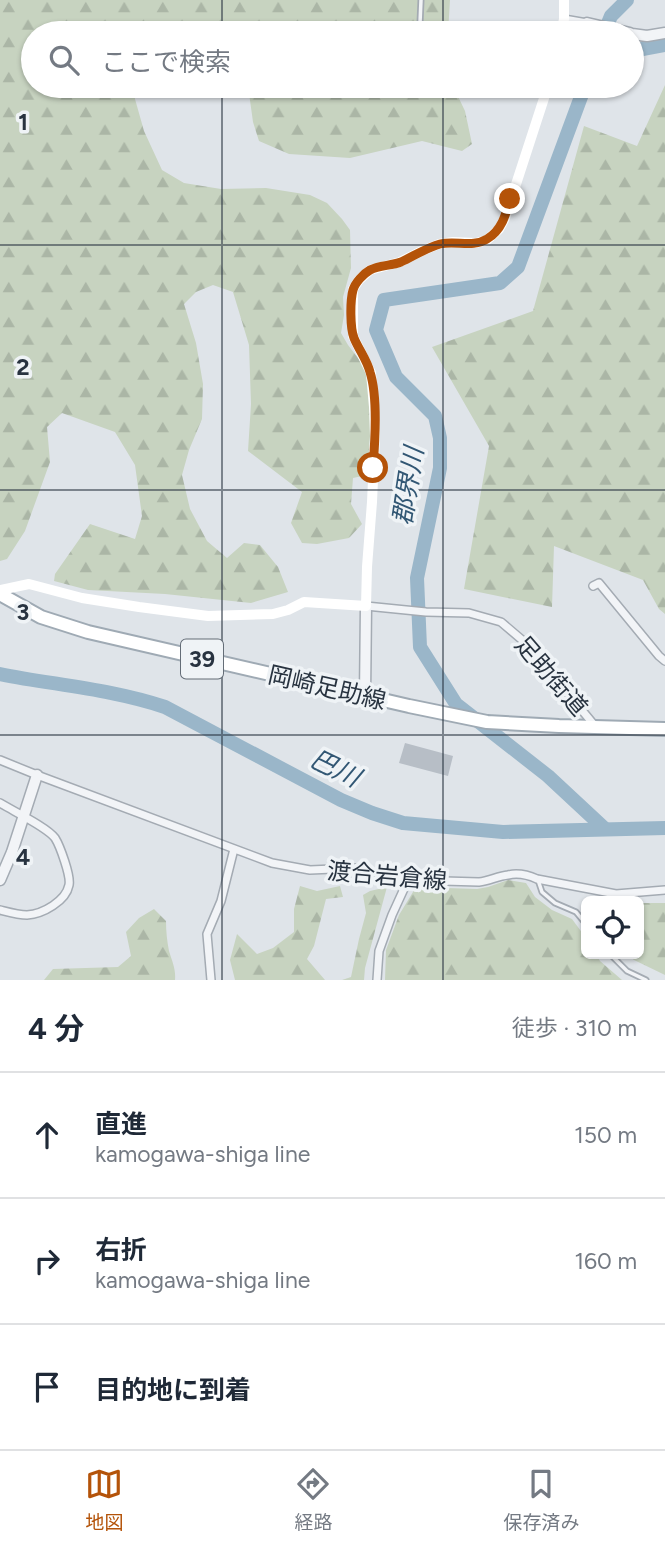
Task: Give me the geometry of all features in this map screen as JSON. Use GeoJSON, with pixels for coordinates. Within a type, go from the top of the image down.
{"type":"FeatureCollection","features":[{"type":"Feature","properties":{"kind":"main road"},"geometry":{"type":"LineString","coordinates":[[564,0],[564,19]]}},
{"type":"Feature","properties":{"kind":"main road"},"geometry":{"type":"LineString","coordinates":[[0,592],[29,584],[82,598],[208,616],[274,614],[304,602],[366,607],[375,436],[374,407],[371,373],[353,336],[353,289],[370,270],[400,262],[439,244],[476,243],[486,240],[499,229],[544,98]]}},
{"type":"Feature","properties":{"kind":"main road","name":"岡崎足助線"},"geometry":{"type":"LineString","coordinates":[[0,592],[41,617],[88,632],[409,706],[487,722],[665,729]]}},
{"type":"Feature","properties":{"kind":"street"},"geometry":{"type":"LineString","coordinates":[[564,19],[576,21]]}},
{"type":"Feature","properties":{"kind":"street"},"geometry":{"type":"LineString","coordinates":[[644,35],[665,33]]}},
{"type":"Feature","properties":{"kind":"street"},"geometry":{"type":"LineString","coordinates":[[593,586],[599,583],[665,661]]}},
{"type":"Feature","properties":{"kind":"street"},"geometry":{"type":"LineString","coordinates":[[365,696],[366,607]]}},
{"type":"Feature","properties":{"kind":"street","name":"足助街道"},"geometry":{"type":"LineString","coordinates":[[366,607],[469,613],[501,622],[528,645],[595,726]]}},
{"type":"Feature","properties":{"kind":"street","name":"渡合岩倉線"},"geometry":{"type":"LineString","coordinates":[[0,760],[234,849],[289,867],[310,870],[356,868],[408,880],[479,882],[506,874],[528,875],[616,894],[665,890]]}},
{"type":"Feature","properties":{"kind":"street"},"geometry":{"type":"LineString","coordinates":[[0,880],[37,775]]}},
{"type":"Feature","properties":{"kind":"street"},"geometry":{"type":"LineString","coordinates":[[0,803],[46,829],[55,838],[69,875],[69,885],[60,901],[47,909],[28,915],[0,911]]}},
{"type":"Feature","properties":{"kind":"street"},"geometry":{"type":"LineString","coordinates":[[211,980],[207,934],[220,901],[234,849]]}},
{"type":"Feature","properties":{"kind":"street"},"geometry":{"type":"LineString","coordinates":[[377,980],[379,951],[408,880]]}},
{"type":"Feature","properties":{"kind":"lane"},"geometry":{"type":"LineString","coordinates":[[420,21],[421,0]]}},
{"type":"Feature","properties":{"kind":"lane"},"geometry":{"type":"LineString","coordinates":[[537,878],[542,892],[555,903],[576,912],[581,918]]}},
{"type":"Feature","properties":{"kind":"lane"},"geometry":{"type":"LineString","coordinates":[[615,959],[627,971],[646,980]]}},
{"type":"Feature","properties":{"kind":"green space"},"geometry":{"type":"Polygon","coordinates":[[[0,0],[450,0],[449,21],[21,21],[21,98],[135,98],[144,131],[162,170],[184,183],[221,189],[266,188],[310,195],[327,203],[342,219],[350,230],[351,268],[343,297],[341,333],[364,366],[370,397],[370,438],[367,475],[353,478],[351,504],[362,524],[349,538],[317,544],[302,543],[291,523],[302,492],[248,451],[251,404],[249,345],[233,292],[213,285],[196,292],[184,304],[196,343],[203,384],[202,419],[182,475],[190,509],[207,541],[227,558],[244,543],[260,545],[278,567],[288,592],[251,603],[165,594],[88,590],[54,581],[55,574],[90,524],[135,539],[142,516],[135,465],[115,432],[62,413],[47,427],[50,462],[25,531],[7,559],[0,561],[0,0]]]}},
{"type":"Feature","properties":{"kind":"green space"},"geometry":{"type":"Polygon","coordinates":[[[665,85],[665,614],[659,609],[643,580],[554,546],[552,607],[464,589],[489,446],[432,347],[533,311],[584,126],[637,146],[665,85]]]}},
{"type":"Feature","properties":{"kind":"green space"},"geometry":{"type":"Polygon","coordinates":[[[250,98],[459,98],[465,111],[472,144],[462,151],[422,141],[350,158],[289,154],[259,141],[250,98]]]}},
{"type":"Feature","properties":{"kind":"green space"},"geometry":{"type":"Polygon","coordinates":[[[508,880],[526,883],[535,897],[552,910],[572,919],[581,931],[581,959],[599,959],[622,980],[385,980],[386,950],[399,915],[416,887],[488,887],[508,880]]]}},
{"type":"Feature","properties":{"kind":"green space"},"geometry":{"type":"Polygon","coordinates":[[[300,886],[317,891],[340,886],[343,897],[326,899],[314,946],[307,959],[325,980],[235,980],[230,960],[237,934],[257,954],[273,948],[294,932],[294,909],[300,886]]]}},
{"type":"Feature","properties":{"kind":"green space"},"geometry":{"type":"Polygon","coordinates":[[[387,887],[364,980],[342,980],[351,977],[366,913],[363,895],[387,887]]]}},
{"type":"Feature","properties":{"kind":"green space"},"geometry":{"type":"Polygon","coordinates":[[[644,903],[665,903],[665,975],[634,960],[644,959],[644,903]]]}},
{"type":"Feature","properties":{"kind":"green space"},"geometry":{"type":"Polygon","coordinates":[[[154,909],[166,921],[175,980],[44,980],[53,969],[118,967],[131,956],[126,932],[139,918],[154,909]]]}},
{"type":"Feature","properties":{"kind":"building"},"geometry":{"type":"Polygon","coordinates":[[[405,743],[453,756],[448,776],[399,763],[405,743]]]}},
{"type":"Feature","properties":{"kind":"waterway","name":"郡界川"},"geometry":{"type":"LineString","coordinates":[[609,21],[627,0]]}},
{"type":"Feature","properties":{"kind":"waterway"},"geometry":{"type":"LineString","coordinates":[[644,49],[665,45]]}},
{"type":"Feature","properties":{"kind":"waterway","name":"郡界川"},"geometry":{"type":"LineString","coordinates":[[581,98],[518,267],[500,283],[384,300],[376,330],[396,377],[435,416],[440,438],[440,468],[417,578],[420,647],[456,704],[548,776],[605,829]]}},
{"type":"Feature","properties":{"kind":"waterway","name":"巴川"},"geometry":{"type":"LineString","coordinates":[[0,674],[104,692],[165,707],[341,800],[403,823],[503,832],[665,828]]}},
{"type":"Feature","properties":{"kind":"route"},"geometry":{"type":"LineString","coordinates":[[373,468],[375,436],[371,373],[353,336],[353,289],[370,270],[400,262],[422,250],[439,244],[476,243],[486,240],[499,229],[510,199]]}}]}
